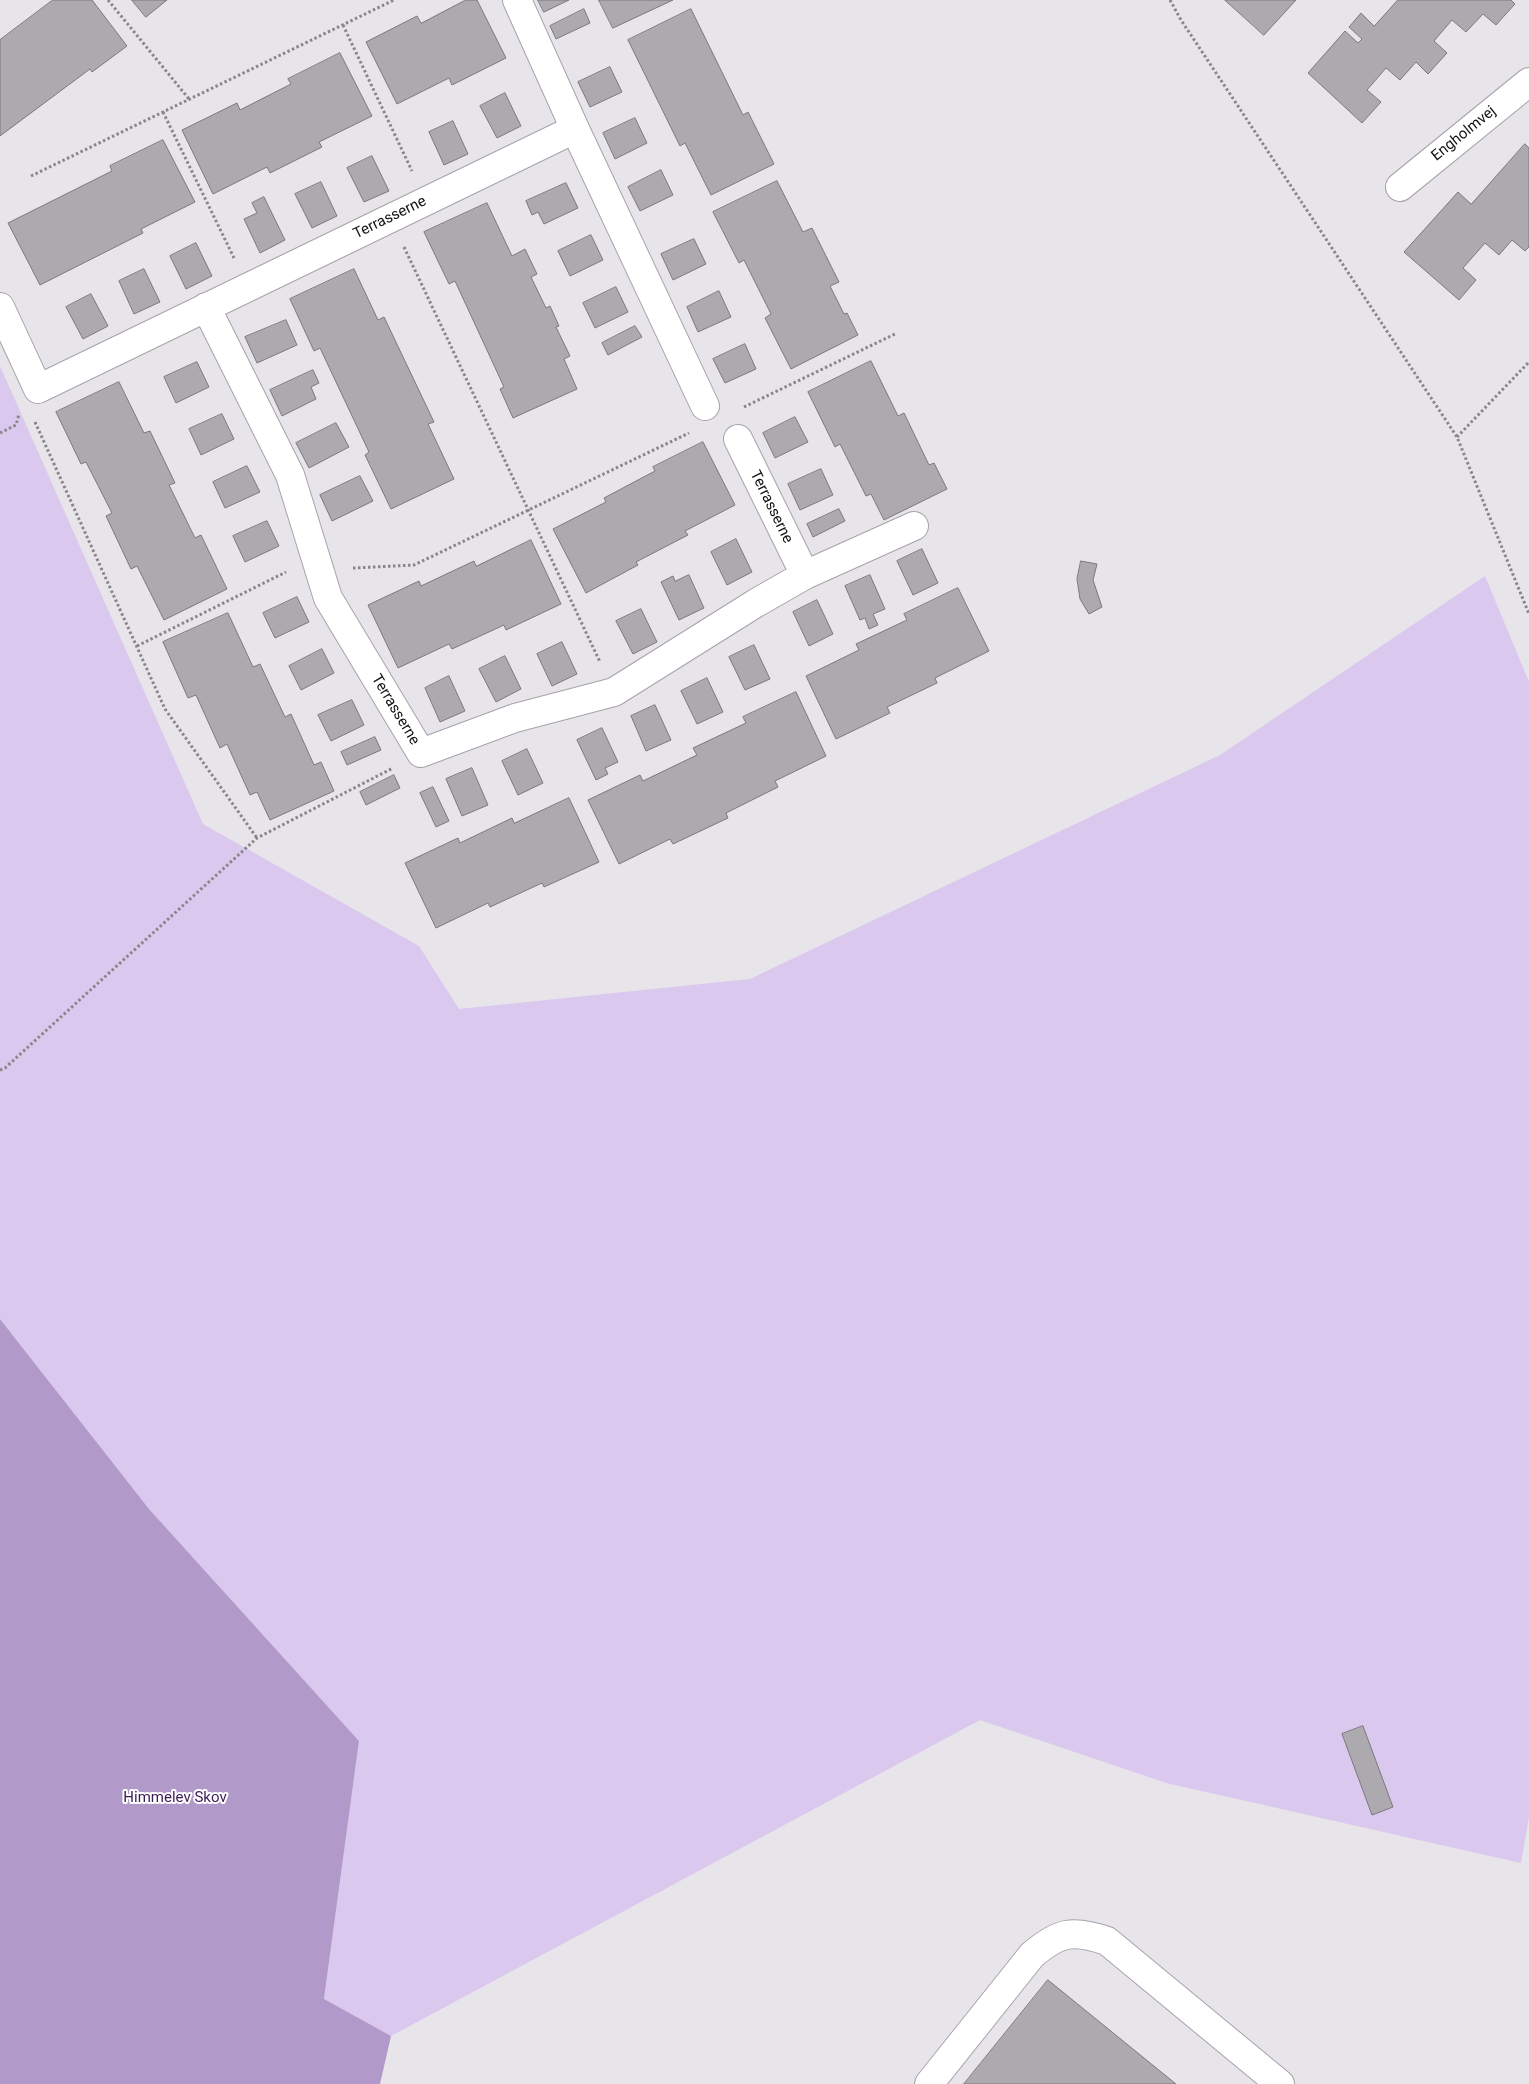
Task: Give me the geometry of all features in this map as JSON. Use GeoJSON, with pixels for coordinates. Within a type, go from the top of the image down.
{"type":"FeatureCollection","features":[{"type":"Feature","properties":{"kind":"street"},"geometry":{"type":"LineString","coordinates":[[516,0],[574,129],[705,406]]}},
{"type":"Feature","properties":{"kind":"street","name":"Engholmvej"},"geometry":{"type":"LineString","coordinates":[[1400,187],[1529,82]]}},
{"type":"Feature","properties":{"kind":"street","name":"Terrasserne"},"geometry":{"type":"LineString","coordinates":[[0,307],[38,389],[574,129]]}},
{"type":"Feature","properties":{"kind":"street","name":"Terrasserne"},"geometry":{"type":"LineString","coordinates":[[206,307],[290,475],[328,598],[421,753],[515,718],[614,692],[748,608],[805,575],[914,526]]}},
{"type":"Feature","properties":{"kind":"street","name":"Terrasserne"},"geometry":{"type":"LineString","coordinates":[[738,439],[805,575]]}},
{"type":"Feature","properties":{"kind":"street"},"geometry":{"type":"LineString","coordinates":[[929,2084],[1032,1955],[1047,1942],[1065,1935],[1087,1934],[1107,1941],[1280,2084]]}},
{"type":"Feature","properties":{"kind":"path"},"geometry":{"type":"LineString","coordinates":[[108,0],[189,99]]}},
{"type":"Feature","properties":{"kind":"path"},"geometry":{"type":"LineString","coordinates":[[31,176],[394,0]]}},
{"type":"Feature","properties":{"kind":"path"},"geometry":{"type":"LineString","coordinates":[[1170,0],[1180,20],[1457,438],[1529,614]]}},
{"type":"Feature","properties":{"kind":"path"},"geometry":{"type":"LineString","coordinates":[[342,25],[426,200]]}},
{"type":"Feature","properties":{"kind":"path"},"geometry":{"type":"LineString","coordinates":[[163,112],[248,286]]}},
{"type":"Feature","properties":{"kind":"path"},"geometry":{"type":"LineString","coordinates":[[390,218],[614,692]]}},
{"type":"Feature","properties":{"kind":"path"},"geometry":{"type":"LineString","coordinates":[[736,410],[897,333]]}},
{"type":"Feature","properties":{"kind":"path"},"geometry":{"type":"LineString","coordinates":[[1457,438],[1529,362]]}},
{"type":"Feature","properties":{"kind":"path"},"geometry":{"type":"LineString","coordinates":[[32,415],[165,709],[257,838]]}},
{"type":"Feature","properties":{"kind":"path"},"geometry":{"type":"LineString","coordinates":[[137,646],[286,572],[414,565],[692,432]]}},
{"type":"Feature","properties":{"kind":"path"},"geometry":{"type":"LineString","coordinates":[[0,1070],[257,838],[421,753]]}},
{"type":"Feature","properties":{"kind":"shaded area"},"geometry":{"type":"Polygon","coordinates":[[[0,366],[203,824],[419,946],[459,1009],[750,979],[1220,755],[1485,576],[1529,682],[1529,1817],[1521,1863],[1166,1783],[980,1720],[391,2036],[324,2000],[359,1741],[149,1509],[0,1319],[0,366]]]}},
{"type":"Feature","properties":{"kind":"green space","name":"Himmelev Skov"},"geometry":{"type":"Polygon","coordinates":[[[0,1319],[149,1509],[359,1741],[324,1999],[391,2036],[380,2084],[0,2084],[0,1319]]]}},
{"type":"Feature","properties":{"kind":"building"},"geometry":{"type":"Polygon","coordinates":[[[53,0],[92,0],[127,46],[92,72],[90,69],[0,136],[0,40],[53,0]]]}},
{"type":"Feature","properties":{"kind":"building"},"geometry":{"type":"Polygon","coordinates":[[[132,0],[167,0],[146,17],[132,0]]]}},
{"type":"Feature","properties":{"kind":"building"},"geometry":{"type":"Polygon","coordinates":[[[466,0],[477,0],[506,58],[452,85],[449,78],[397,104],[366,42],[417,16],[421,23],[466,0]]]}},
{"type":"Feature","properties":{"kind":"building"},"geometry":{"type":"Polygon","coordinates":[[[538,0],[569,0],[544,12],[538,0]]]}},
{"type":"Feature","properties":{"kind":"building"},"geometry":{"type":"Polygon","coordinates":[[[599,0],[673,0],[613,28],[599,0]]]}},
{"type":"Feature","properties":{"kind":"building"},"geometry":{"type":"Polygon","coordinates":[[[1225,0],[1296,0],[1264,35],[1225,0]]]}},
{"type":"Feature","properties":{"kind":"building"},"geometry":{"type":"Polygon","coordinates":[[[1398,0],[1511,0],[1515,4],[1496,25],[1483,14],[1466,32],[1452,20],[1434,41],[1447,53],[1428,74],[1416,62],[1400,80],[1386,68],[1367,90],[1381,102],[1362,123],[1308,73],[1345,31],[1358,43],[1362,39],[1349,27],[1361,13],[1374,26],[1398,0]]]}},
{"type":"Feature","properties":{"kind":"building"},"geometry":{"type":"Polygon","coordinates":[[[584,9],[590,23],[556,39],[550,26],[584,9]]]}},
{"type":"Feature","properties":{"kind":"building"},"geometry":{"type":"Polygon","coordinates":[[[691,9],[743,115],[748,112],[774,164],[711,195],[685,143],[680,146],[628,40],[691,9]]]}},
{"type":"Feature","properties":{"kind":"building"},"geometry":{"type":"Polygon","coordinates":[[[340,53],[372,116],[319,142],[322,147],[270,173],[267,167],[213,194],[182,130],[237,103],[240,110],[291,84],[288,79],[340,53]]]}},
{"type":"Feature","properties":{"kind":"building"},"geometry":{"type":"Polygon","coordinates":[[[610,67],[622,92],[590,107],[578,82],[610,67]]]}},
{"type":"Feature","properties":{"kind":"building"},"geometry":{"type":"Polygon","coordinates":[[[505,93],[521,126],[497,138],[480,106],[505,93]]]}},
{"type":"Feature","properties":{"kind":"building"},"geometry":{"type":"Polygon","coordinates":[[[635,118],[647,143],[615,159],[603,133],[635,118]]]}},
{"type":"Feature","properties":{"kind":"building"},"geometry":{"type":"Polygon","coordinates":[[[453,121],[468,154],[444,165],[429,132],[453,121]]]}},
{"type":"Feature","properties":{"kind":"building"},"geometry":{"type":"Polygon","coordinates":[[[163,140],[195,202],[141,229],[143,233],[40,285],[8,223],[112,171],[110,166],[163,140]]]}},
{"type":"Feature","properties":{"kind":"building"},"geometry":{"type":"Polygon","coordinates":[[[1525,144],[1529,148],[1529,247],[1525,251],[1512,240],[1499,255],[1485,243],[1463,268],[1476,280],[1459,300],[1404,252],[1458,192],[1471,204],[1525,144]]]}},
{"type":"Feature","properties":{"kind":"building"},"geometry":{"type":"Polygon","coordinates":[[[372,156],[389,191],[364,202],[347,168],[372,156]]]}},
{"type":"Feature","properties":{"kind":"building"},"geometry":{"type":"Polygon","coordinates":[[[661,170],[673,195],[640,211],[628,187],[661,170]]]}},
{"type":"Feature","properties":{"kind":"building"},"geometry":{"type":"Polygon","coordinates":[[[777,181],[803,232],[812,228],[839,282],[830,286],[844,314],[847,313],[858,335],[791,369],[765,318],[771,314],[744,260],[739,263],[713,212],[777,181]]]}},
{"type":"Feature","properties":{"kind":"building"},"geometry":{"type":"Polygon","coordinates":[[[321,182],[337,216],[312,228],[295,194],[321,182]]]}},
{"type":"Feature","properties":{"kind":"building"},"geometry":{"type":"Polygon","coordinates":[[[566,183],[578,208],[544,224],[538,212],[532,215],[526,201],[566,183]]]}},
{"type":"Feature","properties":{"kind":"building"},"geometry":{"type":"Polygon","coordinates":[[[264,197],[285,240],[260,253],[244,219],[257,213],[252,203],[264,197]]]}},
{"type":"Feature","properties":{"kind":"building"},"geometry":{"type":"Polygon","coordinates":[[[487,203],[512,256],[525,249],[537,274],[531,277],[546,308],[550,306],[559,326],[556,327],[570,356],[564,359],[577,389],[513,418],[500,389],[504,387],[455,281],[449,284],[424,232],[487,203]]]}},
{"type":"Feature","properties":{"kind":"building"},"geometry":{"type":"Polygon","coordinates":[[[591,235],[603,260],[570,276],[558,251],[591,235]]]}},
{"type":"Feature","properties":{"kind":"building"},"geometry":{"type":"Polygon","coordinates":[[[694,239],[706,264],[673,280],[661,254],[694,239]]]}},
{"type":"Feature","properties":{"kind":"building"},"geometry":{"type":"Polygon","coordinates":[[[196,243],[212,276],[186,289],[170,256],[196,243]]]}},
{"type":"Feature","properties":{"kind":"building"},"geometry":{"type":"Polygon","coordinates":[[[144,269],[160,302],[134,314],[119,281],[144,269]]]}},
{"type":"Feature","properties":{"kind":"building"},"geometry":{"type":"Polygon","coordinates":[[[354,269],[378,320],[384,317],[434,422],[428,424],[454,479],[391,509],[365,455],[369,452],[320,348],[314,351],[290,299],[354,269]]]}},
{"type":"Feature","properties":{"kind":"building"},"geometry":{"type":"Polygon","coordinates":[[[616,287],[628,312],[595,328],[583,303],[616,287]]]}},
{"type":"Feature","properties":{"kind":"building"},"geometry":{"type":"Polygon","coordinates":[[[719,291],[731,317],[698,332],[687,307],[719,291]]]}},
{"type":"Feature","properties":{"kind":"building"},"geometry":{"type":"Polygon","coordinates":[[[91,294],[108,326],[83,339],[66,307],[91,294]]]}},
{"type":"Feature","properties":{"kind":"building"},"geometry":{"type":"Polygon","coordinates":[[[286,320],[297,345],[257,363],[245,337],[286,320]]]}},
{"type":"Feature","properties":{"kind":"building"},"geometry":{"type":"Polygon","coordinates":[[[635,326],[642,337],[608,355],[602,343],[635,326]]]}},
{"type":"Feature","properties":{"kind":"building"},"geometry":{"type":"Polygon","coordinates":[[[745,344],[756,369],[725,383],[713,359],[745,344]]]}},
{"type":"Feature","properties":{"kind":"building"},"geometry":{"type":"Polygon","coordinates":[[[871,361],[898,416],[904,413],[929,465],[934,463],[947,489],[884,520],[871,494],[866,496],[840,444],[835,447],[808,392],[871,361]]]}},
{"type":"Feature","properties":{"kind":"building"},"geometry":{"type":"Polygon","coordinates":[[[197,362],[209,387],[176,403],[164,377],[197,362]]]}},
{"type":"Feature","properties":{"kind":"building"},"geometry":{"type":"Polygon","coordinates":[[[313,370],[319,383],[311,387],[316,399],[282,416],[270,390],[313,370]]]}},
{"type":"Feature","properties":{"kind":"building"},"geometry":{"type":"Polygon","coordinates":[[[119,382],[144,433],[150,431],[175,483],[169,485],[195,538],[201,535],[227,589],[164,620],[137,566],[131,569],[106,516],[112,513],[86,462],[81,464],[56,412],[119,382]]]}},
{"type":"Feature","properties":{"kind":"building"},"geometry":{"type":"Polygon","coordinates":[[[222,414],[234,439],[201,455],[189,429],[222,414]]]}},
{"type":"Feature","properties":{"kind":"building"},"geometry":{"type":"Polygon","coordinates":[[[795,417],[808,442],[775,458],[763,433],[795,417]]]}},
{"type":"Feature","properties":{"kind":"building"},"geometry":{"type":"Polygon","coordinates":[[[336,423],[349,447],[309,468],[296,443],[336,423]]]}},
{"type":"Feature","properties":{"kind":"building"},"geometry":{"type":"Polygon","coordinates":[[[703,442],[735,505],[685,531],[688,535],[636,562],[638,565],[586,593],[553,529],[606,502],[604,498],[655,471],[653,467],[703,442]]]}},
{"type":"Feature","properties":{"kind":"building"},"geometry":{"type":"Polygon","coordinates":[[[247,466],[260,492],[225,508],[213,482],[247,466]]]}},
{"type":"Feature","properties":{"kind":"building"},"geometry":{"type":"Polygon","coordinates":[[[821,469],[833,495],[800,510],[788,484],[821,469]]]}},
{"type":"Feature","properties":{"kind":"building"},"geometry":{"type":"Polygon","coordinates":[[[360,476],[373,501],[332,521],[320,495],[360,476]]]}},
{"type":"Feature","properties":{"kind":"building"},"geometry":{"type":"Polygon","coordinates":[[[839,509],[845,521],[813,537],[807,524],[839,509]]]}},
{"type":"Feature","properties":{"kind":"building"},"geometry":{"type":"Polygon","coordinates":[[[267,521],[279,546],[245,562],[233,536],[267,521]]]}},
{"type":"Feature","properties":{"kind":"building"},"geometry":{"type":"Polygon","coordinates":[[[736,539],[752,572],[727,585],[711,552],[736,539]]]}},
{"type":"Feature","properties":{"kind":"building"},"geometry":{"type":"Polygon","coordinates":[[[531,540],[561,604],[506,630],[504,625],[452,649],[449,644],[398,668],[368,605],[419,581],[421,586],[474,561],[476,566],[531,540]]]}},
{"type":"Feature","properties":{"kind":"building"},"geometry":{"type":"Polygon","coordinates":[[[922,549],[938,583],[913,595],[897,561],[922,549]]]}},
{"type":"Feature","properties":{"kind":"building"},"geometry":{"type":"Polygon","coordinates":[[[1081,561],[1097,564],[1093,580],[1102,607],[1089,614],[1080,599],[1077,579],[1081,561]]]}},
{"type":"Feature","properties":{"kind":"building"},"geometry":{"type":"Polygon","coordinates":[[[689,575],[704,608],[679,620],[661,582],[673,576],[675,581],[689,575]]]}},
{"type":"Feature","properties":{"kind":"building"},"geometry":{"type":"Polygon","coordinates":[[[870,575],[885,609],[873,614],[878,625],[869,629],[865,618],[860,620],[845,586],[870,575]]]}},
{"type":"Feature","properties":{"kind":"building"},"geometry":{"type":"Polygon","coordinates":[[[958,588],[989,651],[935,678],[937,683],[887,707],[890,713],[836,739],[806,676],[859,650],[856,644],[907,620],[904,614],[958,588]]]}},
{"type":"Feature","properties":{"kind":"building"},"geometry":{"type":"Polygon","coordinates":[[[297,597],[309,622],[275,638],[263,613],[297,597]]]}},
{"type":"Feature","properties":{"kind":"building"},"geometry":{"type":"Polygon","coordinates":[[[817,600],[833,634],[809,646],[793,612],[817,600]]]}},
{"type":"Feature","properties":{"kind":"building"},"geometry":{"type":"Polygon","coordinates":[[[641,609],[657,642],[633,654],[616,621],[641,609]]]}},
{"type":"Feature","properties":{"kind":"building"},"geometry":{"type":"Polygon","coordinates":[[[228,613],[253,667],[260,664],[285,717],[291,714],[314,765],[321,762],[334,791],[270,820],[257,792],[250,795],[227,744],[220,748],[196,695],[188,698],[163,642],[228,613]]]}},
{"type":"Feature","properties":{"kind":"building"},"geometry":{"type":"Polygon","coordinates":[[[562,642],[577,674],[552,686],[537,654],[562,642]]]}},
{"type":"Feature","properties":{"kind":"building"},"geometry":{"type":"Polygon","coordinates":[[[754,645],[770,679],[745,690],[729,657],[754,645]]]}},
{"type":"Feature","properties":{"kind":"building"},"geometry":{"type":"Polygon","coordinates":[[[322,649],[334,673],[301,690],[289,666],[322,649]]]}},
{"type":"Feature","properties":{"kind":"building"},"geometry":{"type":"Polygon","coordinates":[[[505,656],[521,689],[496,702],[479,669],[505,656]]]}},
{"type":"Feature","properties":{"kind":"building"},"geometry":{"type":"Polygon","coordinates":[[[449,676],[465,711],[440,722],[425,688],[449,676]]]}},
{"type":"Feature","properties":{"kind":"building"},"geometry":{"type":"Polygon","coordinates":[[[707,678],[723,712],[697,724],[681,691],[707,678]]]}},
{"type":"Feature","properties":{"kind":"building"},"geometry":{"type":"Polygon","coordinates":[[[796,692],[826,756],[775,781],[778,787],[726,813],[728,818],[673,844],[670,839],[619,864],[588,800],[640,775],[643,781],[697,755],[693,748],[746,723],[743,717],[796,692]]]}},
{"type":"Feature","properties":{"kind":"building"},"geometry":{"type":"Polygon","coordinates":[[[352,700],[364,725],[331,741],[318,715],[352,700]]]}},
{"type":"Feature","properties":{"kind":"building"},"geometry":{"type":"Polygon","coordinates":[[[655,705],[671,740],[646,751],[631,716],[655,705]]]}},
{"type":"Feature","properties":{"kind":"building"},"geometry":{"type":"Polygon","coordinates":[[[602,728],[618,762],[605,768],[608,774],[596,780],[577,740],[602,728]]]}},
{"type":"Feature","properties":{"kind":"building"},"geometry":{"type":"Polygon","coordinates":[[[375,737],[381,750],[347,765],[341,752],[375,737]]]}},
{"type":"Feature","properties":{"kind":"building"},"geometry":{"type":"Polygon","coordinates":[[[527,749],[543,783],[518,795],[502,761],[527,749]]]}},
{"type":"Feature","properties":{"kind":"building"},"geometry":{"type":"Polygon","coordinates":[[[472,768],[488,805],[462,816],[446,779],[472,768]]]}},
{"type":"Feature","properties":{"kind":"building"},"geometry":{"type":"Polygon","coordinates":[[[394,775],[400,788],[366,805],[360,792],[394,775]]]}},
{"type":"Feature","properties":{"kind":"building"},"geometry":{"type":"Polygon","coordinates":[[[433,787],[449,821],[436,827],[420,793],[433,787]]]}},
{"type":"Feature","properties":{"kind":"building"},"geometry":{"type":"Polygon","coordinates":[[[569,798],[599,862],[544,887],[542,883],[490,907],[488,903],[436,928],[405,863],[458,838],[460,843],[512,818],[514,823],[569,798]]]}},
{"type":"Feature","properties":{"kind":"building"},"geometry":{"type":"Polygon","coordinates":[[[1363,1726],[1393,1807],[1372,1815],[1342,1734],[1363,1726]]]}},
{"type":"Feature","properties":{"kind":"building"},"geometry":{"type":"Polygon","coordinates":[[[1048,1980],[1176,2084],[964,2084],[1048,1980]]]}}]}
